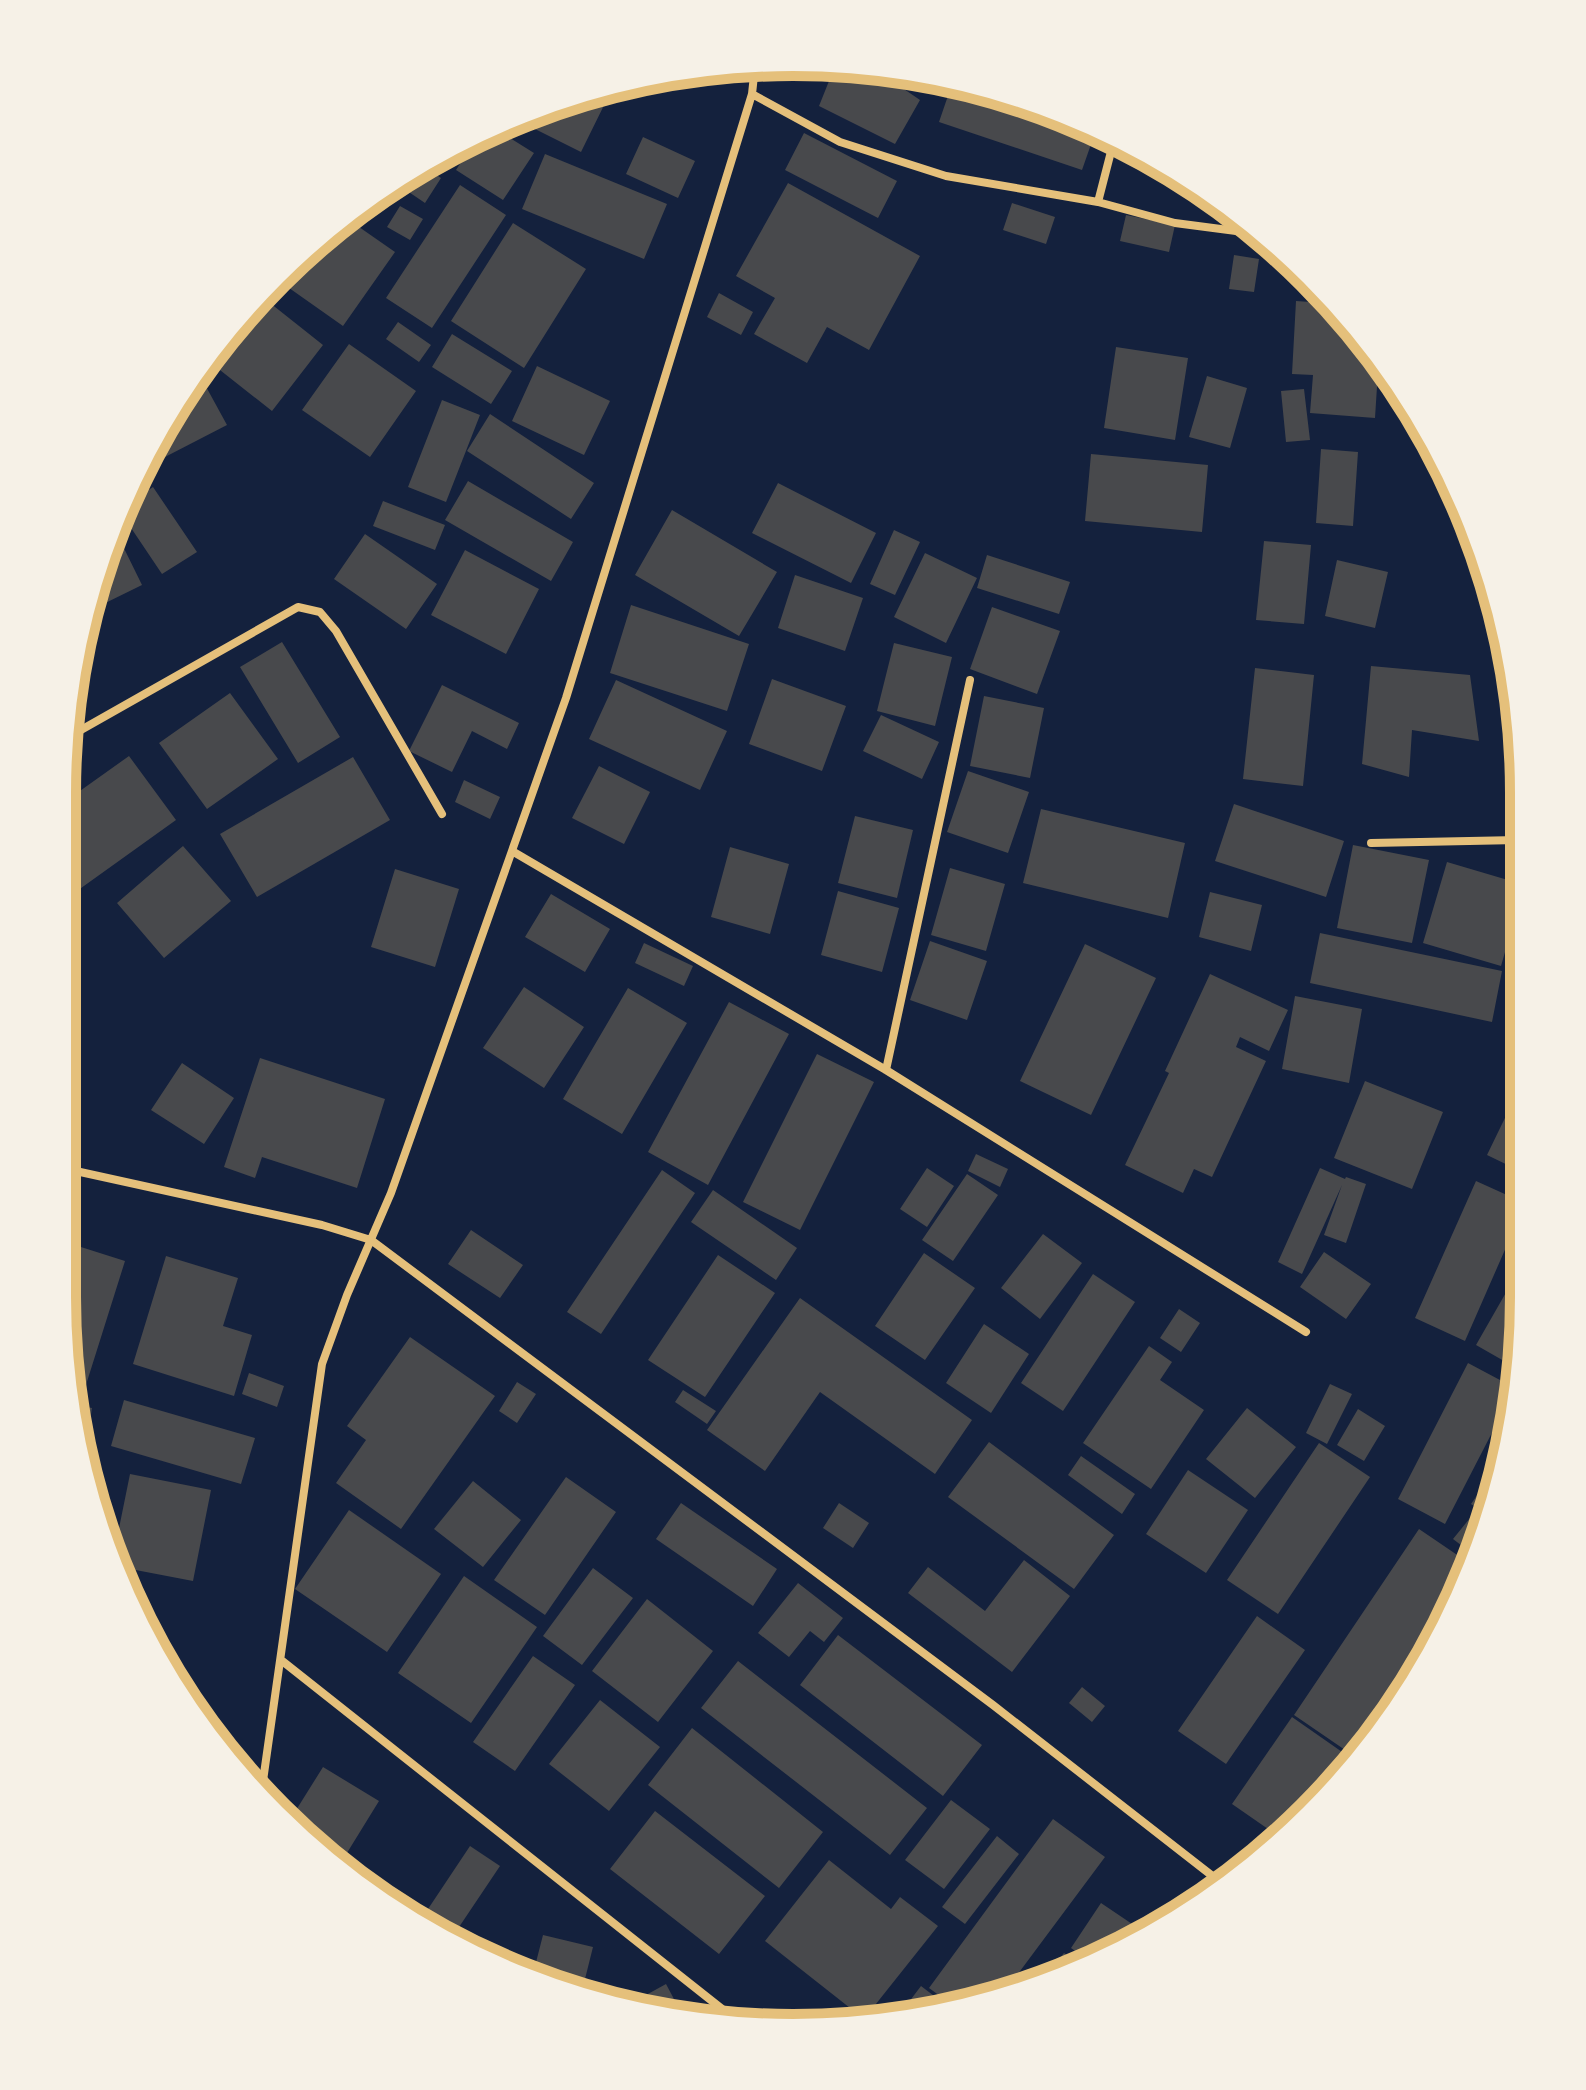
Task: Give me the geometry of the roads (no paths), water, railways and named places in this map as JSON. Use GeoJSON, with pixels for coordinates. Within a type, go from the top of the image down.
{"type":"FeatureCollection","features":[{"type":"Feature","properties":{"kind":"street"},"geometry":{"type":"LineString","coordinates":[[263,1780],[322,1364],[347,1295],[391,1193],[566,698],[752,94],[754,78]]}},
{"type":"Feature","properties":{"kind":"street"},"geometry":{"type":"LineString","coordinates":[[752,94],[840,142],[946,176],[1098,202],[1175,223],[1238,231]]}},
{"type":"Feature","properties":{"kind":"street"},"geometry":{"type":"LineString","coordinates":[[1098,202],[1111,151]]}},
{"type":"Feature","properties":{"kind":"street"},"geometry":{"type":"LineString","coordinates":[[79,731],[298,607],[320,612],[336,631],[442,814]]}},
{"type":"Feature","properties":{"kind":"street"},"geometry":{"type":"LineString","coordinates":[[886,1070],[970,680]]}},
{"type":"Feature","properties":{"kind":"street"},"geometry":{"type":"LineString","coordinates":[[1371,843],[1510,840]]}},
{"type":"Feature","properties":{"kind":"street"},"geometry":{"type":"LineString","coordinates":[[512,851],[886,1070],[1306,1332]]}},
{"type":"Feature","properties":{"kind":"street"},"geometry":{"type":"LineString","coordinates":[[76,1171],[322,1225],[371,1240],[993,1705],[1214,1877]]}},
{"type":"Feature","properties":{"kind":"street"},"geometry":{"type":"LineString","coordinates":[[281,1660],[723,2010]]}}]}
